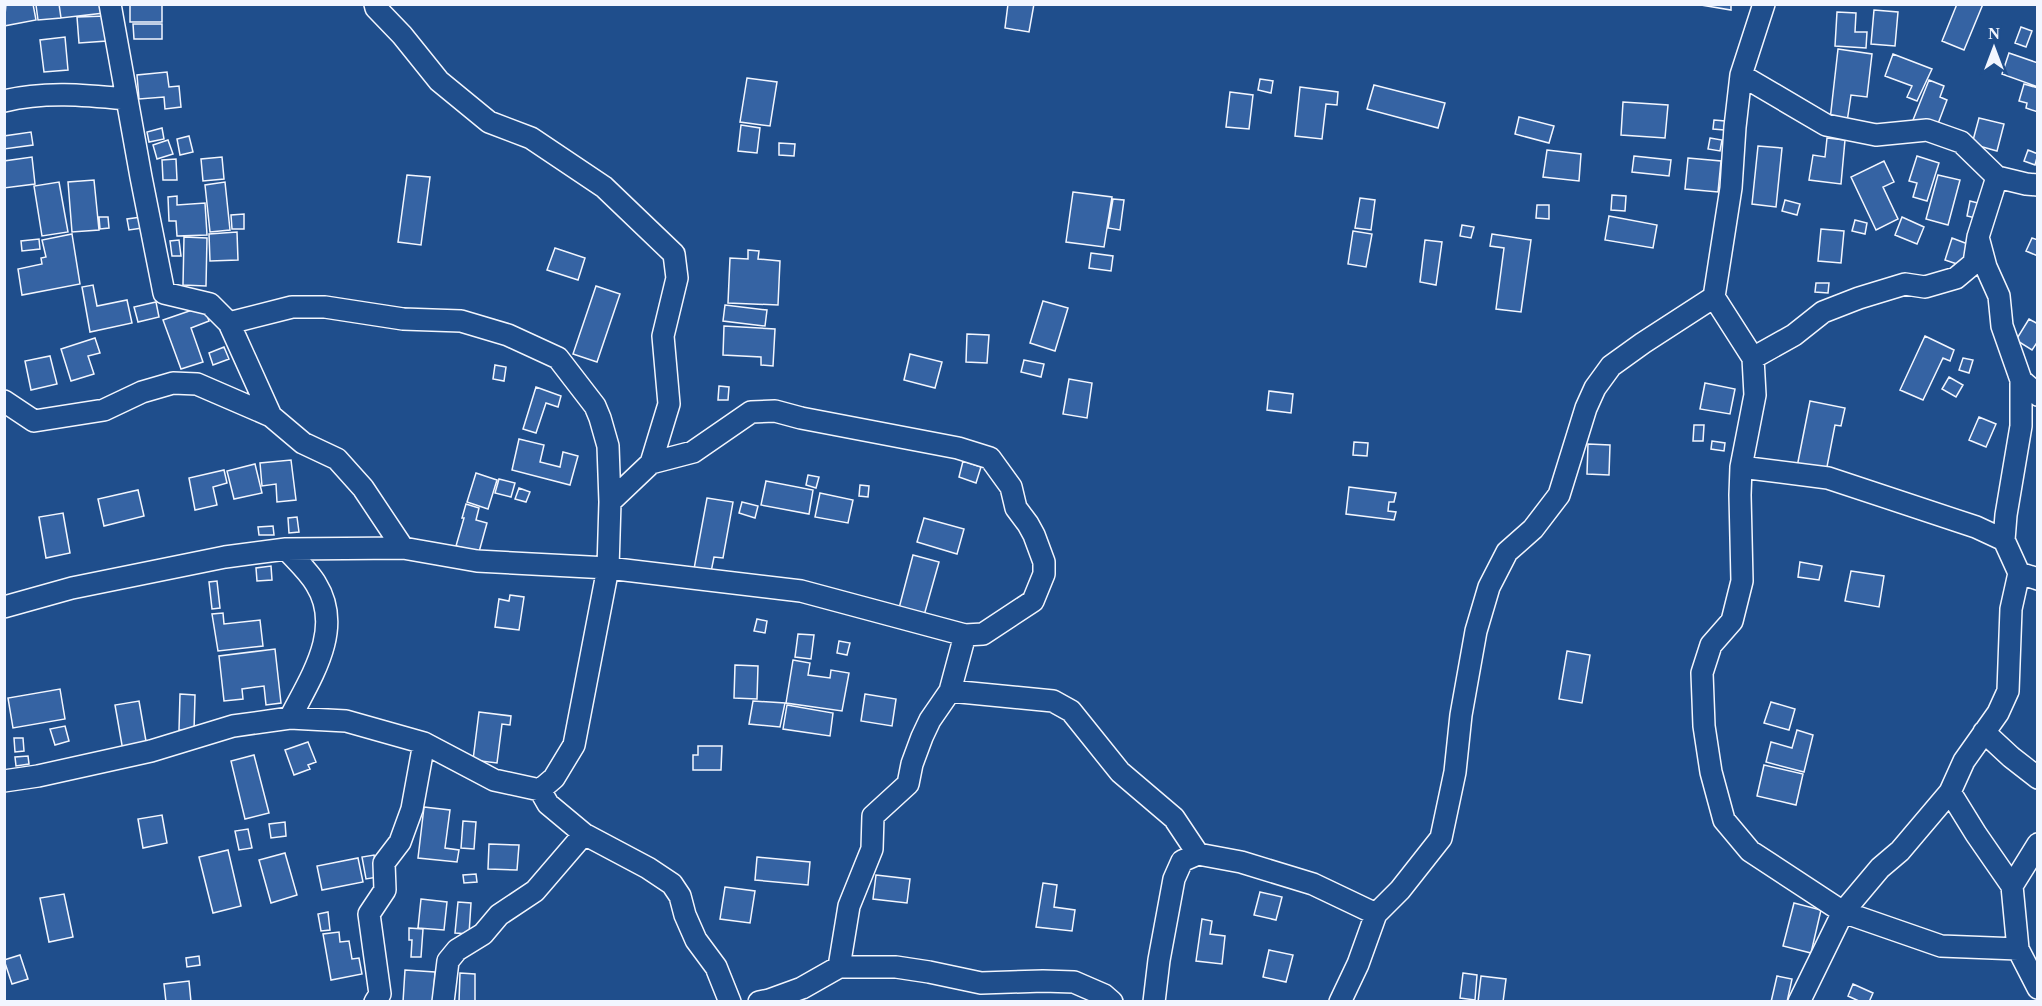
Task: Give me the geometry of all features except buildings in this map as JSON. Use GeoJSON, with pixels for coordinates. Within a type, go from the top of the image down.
{"type":"FeatureCollection","features":[{"type":"Feature","properties":{"kind":"street"},"geometry":{"type":"LineString","coordinates":[[110,4],[164,293],[210,304],[228,323],[271,416]]}},
{"type":"Feature","properties":{"kind":"street"},"geometry":{"type":"LineString","coordinates":[[375,4],[439,81],[489,122],[531,138],[604,187],[674,254],[677,278],[663,336],[669,404],[651,463]]}},
{"type":"Feature","properties":{"kind":"street"},"geometry":{"type":"LineString","coordinates":[[1764,4],[1741,75],[1731,188],[1714,297],[1753,358],[1755,395],[1741,467],[1742,581],[1732,621],[1711,645],[1702,673],[1704,726],[1711,772],[1724,820],[1750,851],[1843,912],[1941,946],[2018,949]]}},
{"type":"Feature","properties":{"kind":"street"},"geometry":{"type":"LineString","coordinates":[[1741,75],[1826,125],[1876,135],[1927,130],[1961,142],[1997,177],[2037,185]]}},
{"type":"Feature","properties":{"kind":"street"},"geometry":{"type":"LineString","coordinates":[[4,101],[69,93],[127,99]]}},
{"type":"Feature","properties":{"kind":"street"},"geometry":{"type":"LineString","coordinates":[[1753,358],[1794,335],[1823,312],[1905,284],[1925,287],[1956,278],[1974,263],[1978,237],[1997,177]]}},
{"type":"Feature","properties":{"kind":"street"},"geometry":{"type":"LineString","coordinates":[[1978,237],[1986,267],[1999,296],[2002,326],[2021,380],[2021,426],[2004,540]]}},
{"type":"Feature","properties":{"kind":"street"},"geometry":{"type":"LineString","coordinates":[[1340,1002],[1358,964],[1376,914],[1400,890],[1441,838],[1455,772],[1461,715],[1476,631],[1489,587],[1507,552],[1533,530],[1559,495],[1586,408],[1595,388],[1611,366],[1642,343],[1714,297]]}},
{"type":"Feature","properties":{"kind":"street"},"geometry":{"type":"LineString","coordinates":[[228,323],[292,307],[325,307],[404,319],[461,321],[508,335],[558,358],[590,399],[600,418],[608,446],[610,502],[608,568],[574,746],[554,778],[540,790]]}},
{"type":"Feature","properties":{"kind":"street"},"geometry":{"type":"LineString","coordinates":[[2021,380],[2037,395]]}},
{"type":"Feature","properties":{"kind":"street"},"geometry":{"type":"LineString","coordinates":[[4,401],[34,421],[104,410],[142,392],[173,383],[197,384],[271,416],[303,443],[337,459],[363,488],[403,548]]}},
{"type":"Feature","properties":{"kind":"street"},"geometry":{"type":"LineString","coordinates":[[4,607],[72,588],[225,557],[286,549],[403,548],[477,561],[608,568],[801,591],[965,636],[983,633],[1033,601],[1044,574],[1044,562],[1034,536],[1016,508],[1011,487],[990,458],[958,448],[775,411],[751,412],[693,452],[651,463],[610,502]]}},
{"type":"Feature","properties":{"kind":"street"},"geometry":{"type":"LineString","coordinates":[[1741,467],[1828,478],[1965,524],[2004,540],[2028,576],[2011,609],[2008,692],[1998,712],[1965,760],[1950,792],[1900,851],[1880,868],[1843,912],[1799,1002]]}},
{"type":"Feature","properties":{"kind":"street"},"geometry":{"type":"LineString","coordinates":[[286,549],[317,585],[327,612],[327,635],[318,662],[290,718]]}},
{"type":"Feature","properties":{"kind":"street"},"geometry":{"type":"LineString","coordinates":[[839,967],[849,906],[872,849],[873,816],[908,784],[912,764],[922,737],[930,720],[950,692],[965,636]]}},
{"type":"Feature","properties":{"kind":"street"},"geometry":{"type":"LineString","coordinates":[[950,692],[1053,701],[1071,711],[1120,772],[1174,818],[1198,854]]}},
{"type":"Feature","properties":{"kind":"street"},"geometry":{"type":"LineString","coordinates":[[4,781],[38,776],[151,751],[232,726],[290,718],[346,721],[424,743],[494,780],[540,790],[548,804],[584,834],[648,868],[672,884],[680,896],[696,940],[716,967],[730,1002]]}},
{"type":"Feature","properties":{"kind":"street"},"geometry":{"type":"LineString","coordinates":[[1984,732],[2037,778]]}},
{"type":"Feature","properties":{"kind":"street"},"geometry":{"type":"LineString","coordinates":[[375,1002],[380,994],[369,914],[385,890],[384,863],[400,842],[412,809],[424,743]]}},
{"type":"Feature","properties":{"kind":"street"},"geometry":{"type":"LineString","coordinates":[[1950,792],[2012,886],[2018,949],[2037,988]]}},
{"type":"Feature","properties":{"kind":"street"},"geometry":{"type":"LineString","coordinates":[[443,1002],[448,961],[457,950],[483,934],[499,915],[535,891],[584,834]]}},
{"type":"Feature","properties":{"kind":"street"},"geometry":{"type":"LineString","coordinates":[[2012,886],[2037,844]]}},
{"type":"Feature","properties":{"kind":"street"},"geometry":{"type":"LineString","coordinates":[[1154,1002],[1159,960],[1174,879],[1182,861],[1198,854],[1241,862],[1313,884],[1376,914]]}},
{"type":"Feature","properties":{"kind":"street"},"geometry":{"type":"LineString","coordinates":[[759,1002],[802,988],[839,967],[896,967],[981,983],[1074,982],[1104,995],[1112,1002]]}}]}
